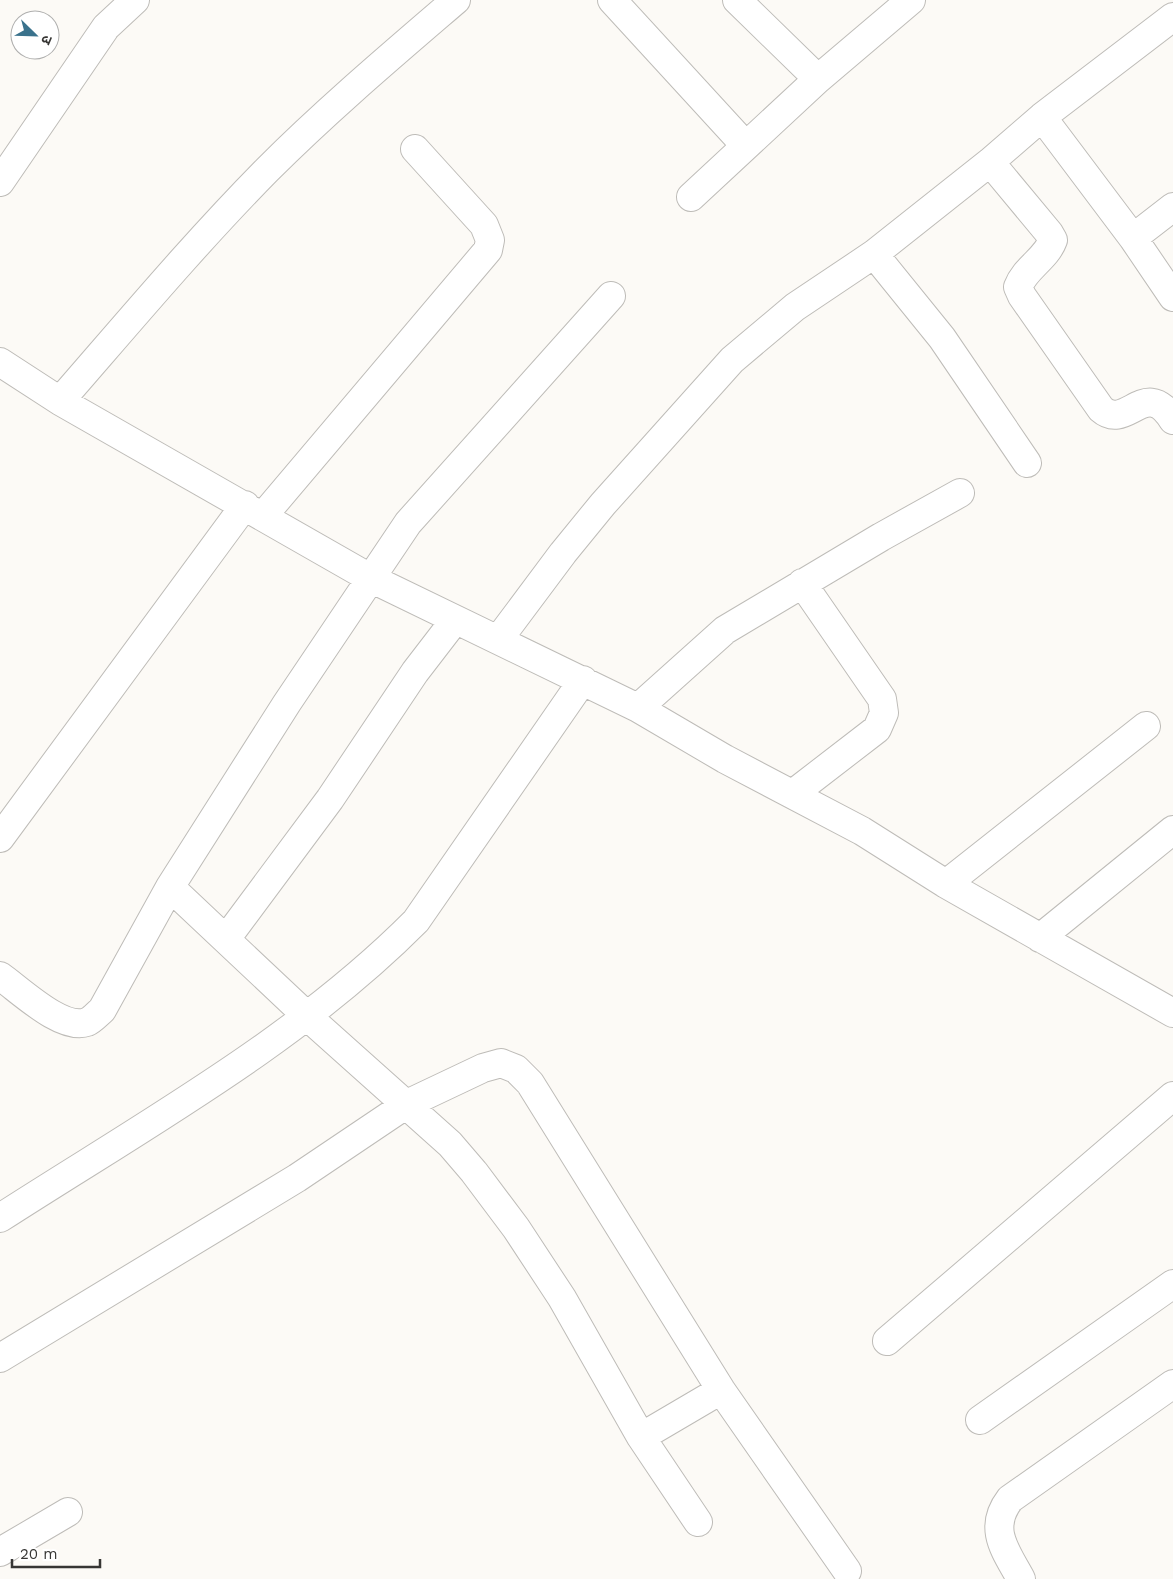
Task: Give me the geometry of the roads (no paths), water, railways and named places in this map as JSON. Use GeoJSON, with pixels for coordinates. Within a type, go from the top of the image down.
{"type":"FeatureCollection","features":[{"type":"Feature","properties":{"kind":"street"},"geometry":{"type":"LineString","coordinates":[[0,182],[106,27],[135,0]]}},
{"type":"Feature","properties":{"kind":"street"},"geometry":{"type":"LineString","coordinates":[[60,401],[202,238],[268,169],[332,108],[456,0]]}},
{"type":"Feature","properties":{"kind":"street"},"geometry":{"type":"LineString","coordinates":[[612,0],[745,145]]}},
{"type":"Feature","properties":{"kind":"street"},"geometry":{"type":"LineString","coordinates":[[737,0],[818,79]]}},
{"type":"Feature","properties":{"kind":"street"},"geometry":{"type":"LineString","coordinates":[[691,197],[818,79],[911,0]]}},
{"type":"Feature","properties":{"kind":"street"},"geometry":{"type":"LineString","coordinates":[[498,640],[597,511],[690,404],[732,360],[795,307],[874,254],[990,162],[1042,117],[1173,17]]}},
{"type":"Feature","properties":{"kind":"street"},"geometry":{"type":"LineString","coordinates":[[1042,117],[1133,238],[1173,297]]}},
{"type":"Feature","properties":{"kind":"street"},"geometry":{"type":"LineString","coordinates":[[0,836],[254,510],[478,264],[488,250],[490,240],[484,225],[415,149]]}},
{"type":"Feature","properties":{"kind":"street"},"geometry":{"type":"LineString","coordinates":[[990,162],[1053,240],[1050,248],[1022,277],[1018,287],[1022,296],[1101,409],[1107,415],[1116,416],[1147,401],[1161,405],[1173,420]]}},
{"type":"Feature","properties":{"kind":"street"},"geometry":{"type":"LineString","coordinates":[[1133,238],[1173,207]]}},
{"type":"Feature","properties":{"kind":"street"},"geometry":{"type":"LineString","coordinates":[[874,254],[942,338],[1027,463]]}},
{"type":"Feature","properties":{"kind":"street"},"geometry":{"type":"LineString","coordinates":[[0,976],[62,1021],[78,1024],[89,1022],[102,1010],[170,888],[287,703],[408,523],[611,296]]}},
{"type":"Feature","properties":{"kind":"street"},"geometry":{"type":"LineString","coordinates":[[0,362],[60,401],[154,456],[254,510],[370,578],[638,708],[725,759],[794,793],[862,831],[946,884],[1173,1013]]}},
{"type":"Feature","properties":{"kind":"street"},"geometry":{"type":"LineString","coordinates":[[638,708],[725,630],[802,583],[960,493]]}},
{"type":"Feature","properties":{"kind":"street"},"geometry":{"type":"LineString","coordinates":[[794,793],[877,729],[884,713],[882,698],[802,583]]}},
{"type":"Feature","properties":{"kind":"street"},"geometry":{"type":"LineString","coordinates":[[226,939],[330,799],[415,672],[455,620]]}},
{"type":"Feature","properties":{"kind":"street"},"geometry":{"type":"LineString","coordinates":[[0,1218],[308,1017],[387,951],[416,921],[504,791],[583,680]]}},
{"type":"Feature","properties":{"kind":"street"},"geometry":{"type":"LineString","coordinates":[[946,884],[1146,726]]}},
{"type":"Feature","properties":{"kind":"street"},"geometry":{"type":"LineString","coordinates":[[1040,938],[1173,830]]}},
{"type":"Feature","properties":{"kind":"street"},"geometry":{"type":"LineString","coordinates":[[170,888],[308,1017],[450,1144],[516,1228],[562,1298],[641,1437],[698,1522]]}},
{"type":"Feature","properties":{"kind":"street"},"geometry":{"type":"LineString","coordinates":[[0,1358],[297,1178],[407,1104],[483,1068],[501,1063],[516,1069],[530,1083],[721,1390],[847,1571]]}},
{"type":"Feature","properties":{"kind":"street"},"geometry":{"type":"LineString","coordinates":[[887,1341],[1173,1096]]}},
{"type":"Feature","properties":{"kind":"street"},"geometry":{"type":"LineString","coordinates":[[980,1420],[1173,1284]]}},
{"type":"Feature","properties":{"kind":"street"},"geometry":{"type":"LineString","coordinates":[[1021,1579],[999,1535],[999,1519],[1006,1504],[1173,1384]]}},
{"type":"Feature","properties":{"kind":"street"},"geometry":{"type":"LineString","coordinates":[[641,1437],[721,1390]]}},
{"type":"Feature","properties":{"kind":"street"},"geometry":{"type":"LineString","coordinates":[[0,1552],[68,1512]]}}]}
